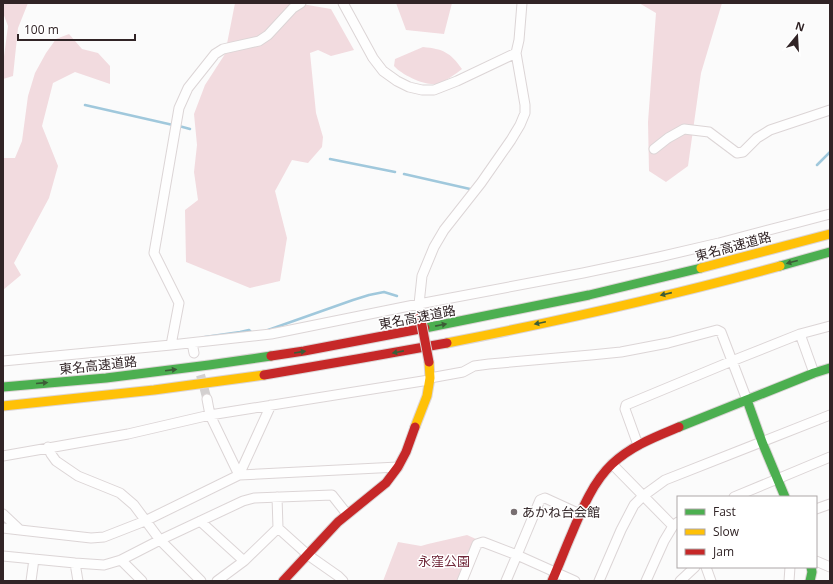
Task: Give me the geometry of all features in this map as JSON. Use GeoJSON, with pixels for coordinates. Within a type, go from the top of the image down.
{"type":"FeatureCollection","features":[{"type":"Feature","properties":{"kind":"main road","name":"東名高速道路"},"geometry":{"type":"LineString","coordinates":[[3,387],[106,378],[209,365],[304,351],[392,335],[588,295],[715,265],[830,234]]}},
{"type":"Feature","properties":{"kind":"main road"},"geometry":{"type":"LineString","coordinates":[[3,406],[112,395],[212,382],[306,368],[394,352],[496,333],[592,312],[721,281],[830,252]]}},
{"type":"Feature","properties":{"kind":"main road"},"geometry":{"type":"LineString","coordinates":[[283,581],[308,556],[338,522],[386,483],[398,467],[406,452],[427,396],[430,379],[429,362],[420,315]]}},
{"type":"Feature","properties":{"kind":"main road"},"geometry":{"type":"LineString","coordinates":[[554,577],[580,514],[590,494],[602,475],[612,464],[638,445],[696,420],[830,368]]}},
{"type":"Feature","properties":{"kind":"main road"},"geometry":{"type":"LineString","coordinates":[[747,400],[762,442],[785,496]]}},
{"type":"Feature","properties":{"kind":"main road"},"geometry":{"type":"LineString","coordinates":[[810,581],[811,568]]}},
{"type":"Feature","properties":{"kind":"street"},"geometry":{"type":"LineString","coordinates":[[171,345],[179,303],[154,253],[178,108],[188,88],[215,54],[223,49],[260,41],[268,35],[293,8],[301,3]]}},
{"type":"Feature","properties":{"kind":"street"},"geometry":{"type":"LineString","coordinates":[[343,3],[373,58],[383,71],[409,87],[422,90],[434,90],[457,81],[516,53]]}},
{"type":"Feature","properties":{"kind":"street"},"geometry":{"type":"LineString","coordinates":[[420,315],[419,304],[422,276],[434,247],[444,230],[481,183],[511,140],[525,113],[516,53],[519,40],[522,3]]}},
{"type":"Feature","properties":{"kind":"street"},"geometry":{"type":"LineString","coordinates":[[654,149],[668,138],[684,129],[709,132],[737,153],[743,152],[757,138],[770,130],[830,110]]}},
{"type":"Feature","properties":{"kind":"street"},"geometry":{"type":"LineString","coordinates":[[3,361],[271,334],[659,257],[830,214]]}},
{"type":"Feature","properties":{"kind":"street"},"geometry":{"type":"LineString","coordinates":[[638,445],[624,409],[626,405],[800,334],[830,326]]}},
{"type":"Feature","properties":{"kind":"street"},"geometry":{"type":"LineString","coordinates":[[3,456],[128,434],[210,415],[430,379],[463,372],[474,366],[641,349],[717,330],[721,332],[747,400]]}},
{"type":"Feature","properties":{"kind":"street"},"geometry":{"type":"LineString","coordinates":[[800,334],[814,373]]}},
{"type":"Feature","properties":{"kind":"street"},"geometry":{"type":"LineString","coordinates":[[192,343],[194,353]]}},
{"type":"Feature","properties":{"kind":"street"},"geometry":{"type":"LineString","coordinates":[[207,399],[210,415],[239,475]]}},
{"type":"Feature","properties":{"kind":"street"},"geometry":{"type":"LineString","coordinates":[[239,475],[271,405]]}},
{"type":"Feature","properties":{"kind":"street"},"geometry":{"type":"LineString","coordinates":[[599,581],[621,530],[634,505],[643,496],[665,480],[830,415]]}},
{"type":"Feature","properties":{"kind":"street"},"geometry":{"type":"LineString","coordinates":[[48,447],[56,461],[78,476],[120,493],[134,505],[160,540],[201,581]]}},
{"type":"Feature","properties":{"kind":"street"},"geometry":{"type":"LineString","coordinates":[[736,496],[830,457]]}},
{"type":"Feature","properties":{"kind":"street"},"geometry":{"type":"LineString","coordinates":[[612,464],[643,496],[675,524],[664,541],[646,581]]}},
{"type":"Feature","properties":{"kind":"street"},"geometry":{"type":"LineString","coordinates":[[3,528],[91,538],[104,537],[145,521],[239,475],[398,467]]}},
{"type":"Feature","properties":{"kind":"street"},"geometry":{"type":"LineString","coordinates":[[3,556],[75,563],[104,564],[121,560],[200,521],[254,498],[332,495],[347,514]]}},
{"type":"Feature","properties":{"kind":"street"},"geometry":{"type":"LineString","coordinates":[[277,497],[278,528],[308,556],[343,581]]}},
{"type":"Feature","properties":{"kind":"street"},"geometry":{"type":"LineString","coordinates":[[506,581],[540,500],[545,498],[580,514]]}},
{"type":"Feature","properties":{"kind":"street"},"geometry":{"type":"LineString","coordinates":[[817,509],[830,504]]}},
{"type":"Feature","properties":{"kind":"street"},"geometry":{"type":"LineString","coordinates":[[3,514],[20,530]]}},
{"type":"Feature","properties":{"kind":"street"},"geometry":{"type":"LineString","coordinates":[[200,521],[244,561]]}},
{"type":"Feature","properties":{"kind":"street"},"geometry":{"type":"LineString","coordinates":[[217,581],[244,561],[278,528]]}},
{"type":"Feature","properties":{"kind":"street"},"geometry":{"type":"LineString","coordinates":[[462,581],[477,544],[483,542],[517,555],[554,577],[575,581]]}},
{"type":"Feature","properties":{"kind":"street"},"geometry":{"type":"LineString","coordinates":[[31,581],[34,559]]}},
{"type":"Feature","properties":{"kind":"street"},"geometry":{"type":"LineString","coordinates":[[121,560],[142,581]]}},
{"type":"Feature","properties":{"kind":"street"},"geometry":{"type":"LineString","coordinates":[[817,561],[830,567]]}},
{"type":"Feature","properties":{"kind":"street"},"geometry":{"type":"LineString","coordinates":[[75,563],[78,581]]}},
{"type":"Feature","properties":{"kind":"street"},"geometry":{"type":"LineString","coordinates":[[680,581],[694,568]]}},
{"type":"Feature","properties":{"kind":"street"},"geometry":{"type":"LineString","coordinates":[[706,568],[711,581]]}},
{"type":"Feature","properties":{"kind":"street"},"geometry":{"type":"LineString","coordinates":[[789,581],[790,568]]}},
{"type":"Feature","properties":{"kind":"green space"},"geometry":{"type":"Polygon","coordinates":[[[3,3],[28,3],[18,28],[13,76],[3,79],[3,64],[8,26],[3,13],[3,3]]]}},
{"type":"Feature","properties":{"kind":"green space"},"geometry":{"type":"Polygon","coordinates":[[[235,3],[296,3],[331,9],[354,50],[331,56],[318,50],[310,53],[316,113],[323,137],[322,147],[308,163],[292,160],[275,191],[287,238],[280,281],[250,288],[186,262],[185,210],[198,200],[194,172],[197,145],[194,114],[205,85],[225,54],[235,3]]]}},
{"type":"Feature","properties":{"kind":"green space"},"geometry":{"type":"Polygon","coordinates":[[[396,3],[452,3],[444,34],[406,30],[396,3]]]}},
{"type":"Feature","properties":{"kind":"green space"},"geometry":{"type":"Polygon","coordinates":[[[639,3],[722,3],[701,73],[688,166],[666,182],[649,171],[648,122],[656,13],[639,3]]]}},
{"type":"Feature","properties":{"kind":"green space"},"geometry":{"type":"Polygon","coordinates":[[[69,34],[82,49],[98,53],[110,66],[110,84],[75,72],[53,83],[42,126],[58,166],[49,198],[14,263],[21,275],[3,290],[3,158],[15,158],[22,141],[28,96],[35,73],[56,39],[69,34]]]}},
{"type":"Feature","properties":{"kind":"green space"},"geometry":{"type":"Polygon","coordinates":[[[423,47],[446,52],[462,69],[443,82],[432,84],[420,82],[402,73],[394,66],[395,59],[423,47]]]}},
{"type":"Feature","properties":{"kind":"green space","name":"永窪公園"},"geometry":{"type":"Polygon","coordinates":[[[467,535],[476,539],[458,581],[383,581],[398,542],[421,546],[467,535]]]}},
{"type":"Feature","properties":{"kind":"waterway"},"geometry":{"type":"LineString","coordinates":[[85,105],[173,125]]}},
{"type":"Feature","properties":{"kind":"waterway"},"geometry":{"type":"LineString","coordinates":[[179,126],[190,129]]}},
{"type":"Feature","properties":{"kind":"waterway"},"geometry":{"type":"LineString","coordinates":[[817,165],[830,152]]}},
{"type":"Feature","properties":{"kind":"waterway"},"geometry":{"type":"LineString","coordinates":[[330,159],[395,172]]}},
{"type":"Feature","properties":{"kind":"waterway"},"geometry":{"type":"LineString","coordinates":[[404,174],[470,189]]}},
{"type":"Feature","properties":{"kind":"waterway"},"geometry":{"type":"LineString","coordinates":[[268,330],[369,295],[384,292],[397,296]]}},
{"type":"Feature","properties":{"kind":"waterway"},"geometry":{"type":"LineString","coordinates":[[205,337],[249,330],[254,333]]}},
{"type":"Feature","properties":{"kind":"tunnel"},"geometry":{"type":"LineString","coordinates":[[197,362],[207,399]]}},
{"type":"Feature","properties":{"kind":"traffic: fast"},"geometry":{"type":"LineString","coordinates":[[780,266],[830,252]]}},
{"type":"Feature","properties":{"kind":"traffic: fast"},"geometry":{"type":"LineString","coordinates":[[425,328],[589,295],[701,268]]}},
{"type":"Feature","properties":{"kind":"traffic: fast"},"geometry":{"type":"LineString","coordinates":[[3,387],[106,378],[271,356]]}},
{"type":"Feature","properties":{"kind":"traffic: fast"},"geometry":{"type":"LineString","coordinates":[[679,427],[830,368]]}},
{"type":"Feature","properties":{"kind":"traffic: fast"},"geometry":{"type":"LineString","coordinates":[[747,400],[762,442],[785,496]]}},
{"type":"Feature","properties":{"kind":"traffic: fast"},"geometry":{"type":"LineString","coordinates":[[810,581],[811,568]]}},
{"type":"Feature","properties":{"kind":"traffic: slow"},"geometry":{"type":"LineString","coordinates":[[701,268],[830,234]]}},
{"type":"Feature","properties":{"kind":"traffic: slow"},"geometry":{"type":"LineString","coordinates":[[447,343],[614,308],[780,266]]}},
{"type":"Feature","properties":{"kind":"traffic: slow"},"geometry":{"type":"LineString","coordinates":[[415,427],[427,396],[430,378],[429,362]]}},
{"type":"Feature","properties":{"kind":"traffic: slow"},"geometry":{"type":"LineString","coordinates":[[3,406],[154,390],[264,375]]}},
{"type":"Feature","properties":{"kind":"traffic: jam"},"geometry":{"type":"LineString","coordinates":[[420,315],[429,362]]}},
{"type":"Feature","properties":{"kind":"traffic: jam"},"geometry":{"type":"LineString","coordinates":[[271,356],[425,328]]}},
{"type":"Feature","properties":{"kind":"traffic: jam"},"geometry":{"type":"LineString","coordinates":[[264,375],[447,343]]}},
{"type":"Feature","properties":{"kind":"traffic: jam"},"geometry":{"type":"LineString","coordinates":[[283,581],[338,522],[386,483],[398,467],[406,452],[415,427]]}},
{"type":"Feature","properties":{"kind":"traffic: jam"},"geometry":{"type":"LineString","coordinates":[[552,581],[584,505],[605,471],[619,458],[635,447],[679,427]]}},
{"type":"Feature","properties":{"kind":"place","name":"あかね台会館"},"geometry":{"type":"Point","coordinates":[514,512]}}]}
